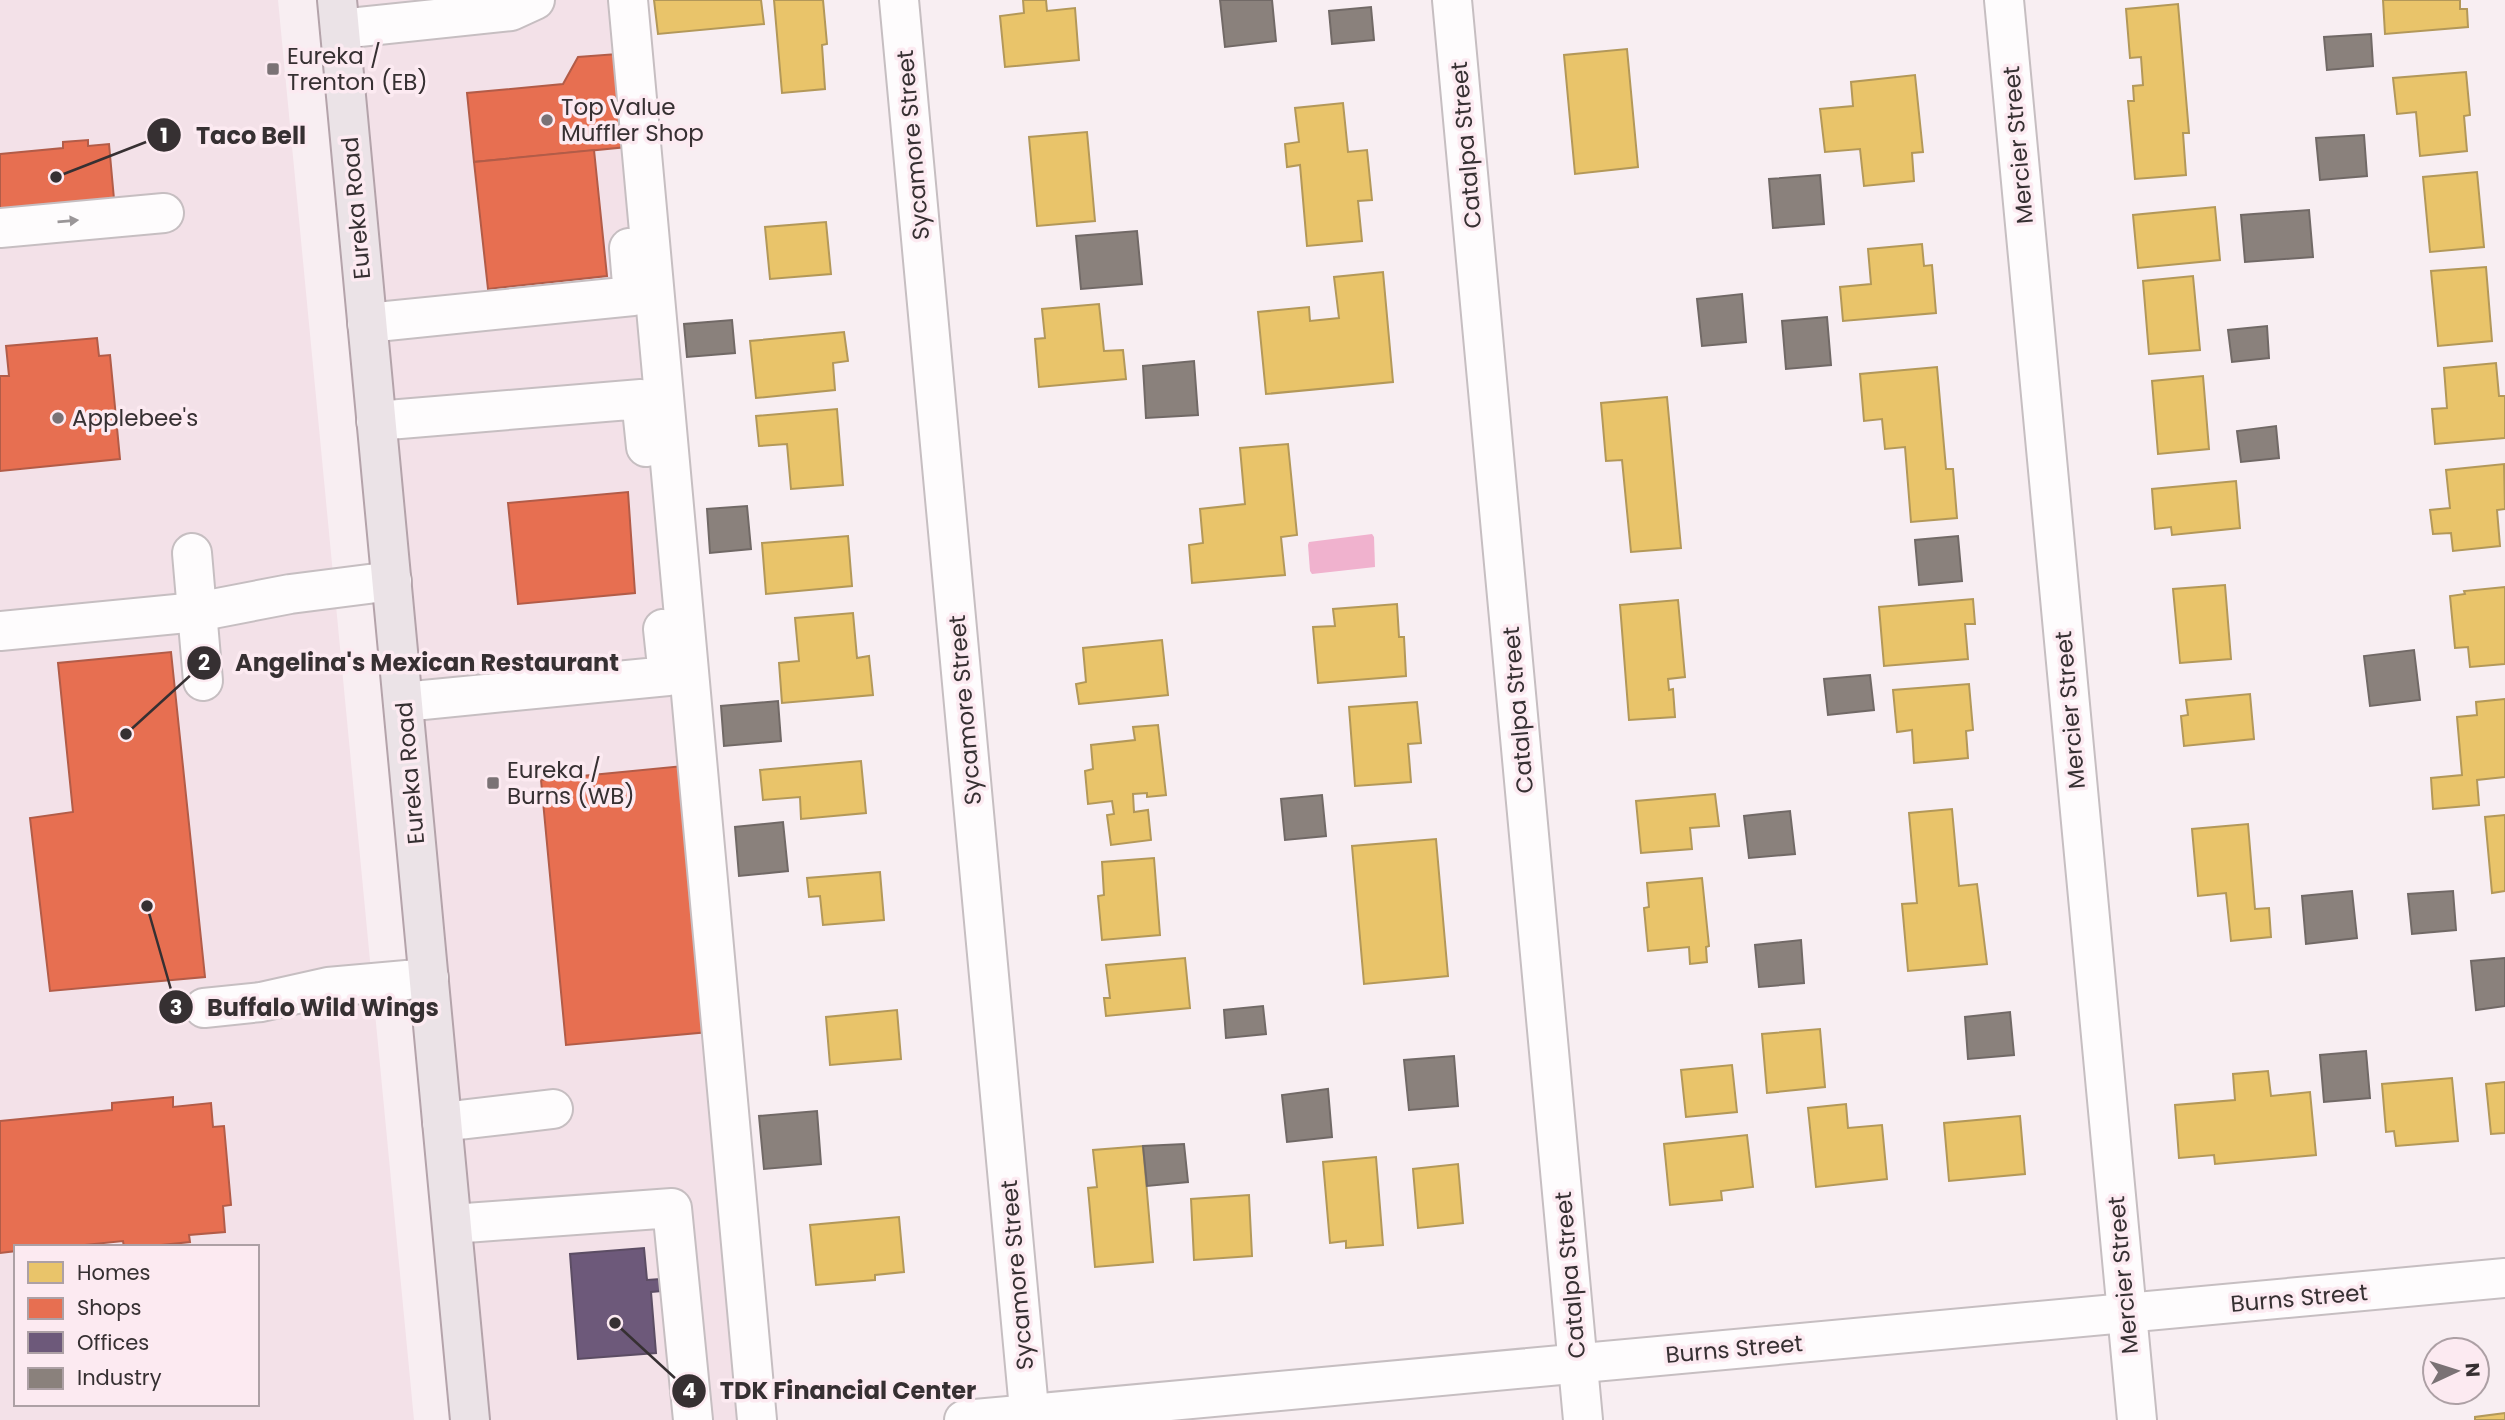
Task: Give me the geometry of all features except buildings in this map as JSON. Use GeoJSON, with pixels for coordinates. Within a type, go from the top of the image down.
{"type":"FeatureCollection","features":[{"type":"Feature","properties":{"kind":"main road","name":"Eureka Road"},"geometry":{"type":"LineString","coordinates":[[339,15],[470,1420]]}},
{"type":"Feature","properties":{"kind":"street"},"geometry":{"type":"LineString","coordinates":[[339,15],[511,11],[535,0]]}},
{"type":"Feature","properties":{"kind":"street"},"geometry":{"type":"LineString","coordinates":[[628,0],[757,1420]]}},
{"type":"Feature","properties":{"kind":"street","name":"Sycamore Street"},"geometry":{"type":"LineString","coordinates":[[899,0],[1030,1417]]}},
{"type":"Feature","properties":{"kind":"street","name":"Catalpa Street"},"geometry":{"type":"LineString","coordinates":[[1452,0],[1583,1420]]}},
{"type":"Feature","properties":{"kind":"street","name":"Mercier Street"},"geometry":{"type":"LineString","coordinates":[[2004,0],[2137,1420]]}},
{"type":"Feature","properties":{"kind":"street"},"geometry":{"type":"LineString","coordinates":[[367,323],[633,296],[623,186]]}},
{"type":"Feature","properties":{"kind":"street"},"geometry":{"type":"LineString","coordinates":[[0,228],[164,213]]}},
{"type":"Feature","properties":{"kind":"street"},"geometry":{"type":"LineString","coordinates":[[376,421],[641,399],[668,676],[404,702]]}},
{"type":"Feature","properties":{"kind":"street"},"geometry":{"type":"LineString","coordinates":[[192,552],[203,681]]}},
{"type":"Feature","properties":{"kind":"street"},"geometry":{"type":"LineString","coordinates":[[0,631],[197,612],[290,594],[392,581]]}},
{"type":"Feature","properties":{"kind":"street"},"geometry":{"type":"LineString","coordinates":[[204,1007],[261,1003],[328,987],[429,978]]}},
{"type":"Feature","properties":{"kind":"street"},"geometry":{"type":"LineString","coordinates":[[442,1122],[553,1109]]}},
{"type":"Feature","properties":{"kind":"street"},"geometry":{"type":"LineString","coordinates":[[452,1224],[672,1208],[693,1420]]}},
{"type":"Feature","properties":{"kind":"street","name":"Burns Street"},"geometry":{"type":"LineString","coordinates":[[964,1420],[1030,1417],[2505,1278]]}},
{"type":"Feature","properties":{"kind":"shaded area"},"geometry":{"type":"Polygon","coordinates":[[[0,0],[278,0],[414,1420],[0,1420],[0,0]]]}},
{"type":"Feature","properties":{"kind":"shaded area"},"geometry":{"type":"Polygon","coordinates":[[[337,0],[628,0],[757,1420],[470,1420],[337,0]]]}},
{"type":"Feature","properties":{"kind":"shaded area"},"geometry":{"type":"Polygon","coordinates":[[[1372,534],[1375,567],[1312,574],[1310,571],[1309,542],[1372,534]]]}},
{"type":"Feature","properties":{"kind":"place","name":"Eureka / Trenton (EB)"},"geometry":{"type":"Point","coordinates":[273,69]}},
{"type":"Feature","properties":{"kind":"place","name":"Top Value Muffler Shop"},"geometry":{"type":"Point","coordinates":[547,120]}},
{"type":"Feature","properties":{"kind":"place","name":"Taco Bell"},"geometry":{"type":"Point","coordinates":[56,177]}},
{"type":"Feature","properties":{"kind":"place","name":"Applebee's"},"geometry":{"type":"Point","coordinates":[58,418]}},
{"type":"Feature","properties":{"kind":"place","name":"Angelina's Mexican Restaurant"},"geometry":{"type":"Point","coordinates":[126,734]}},
{"type":"Feature","properties":{"kind":"place","name":"Eureka / Burns (WB)"},"geometry":{"type":"Point","coordinates":[493,783]}},
{"type":"Feature","properties":{"kind":"place","name":"Buffalo Wild Wings"},"geometry":{"type":"Point","coordinates":[147,906]}},
{"type":"Feature","properties":{"kind":"place","name":"TDK Financial Center"},"geometry":{"type":"Point","coordinates":[615,1323]}}]}
